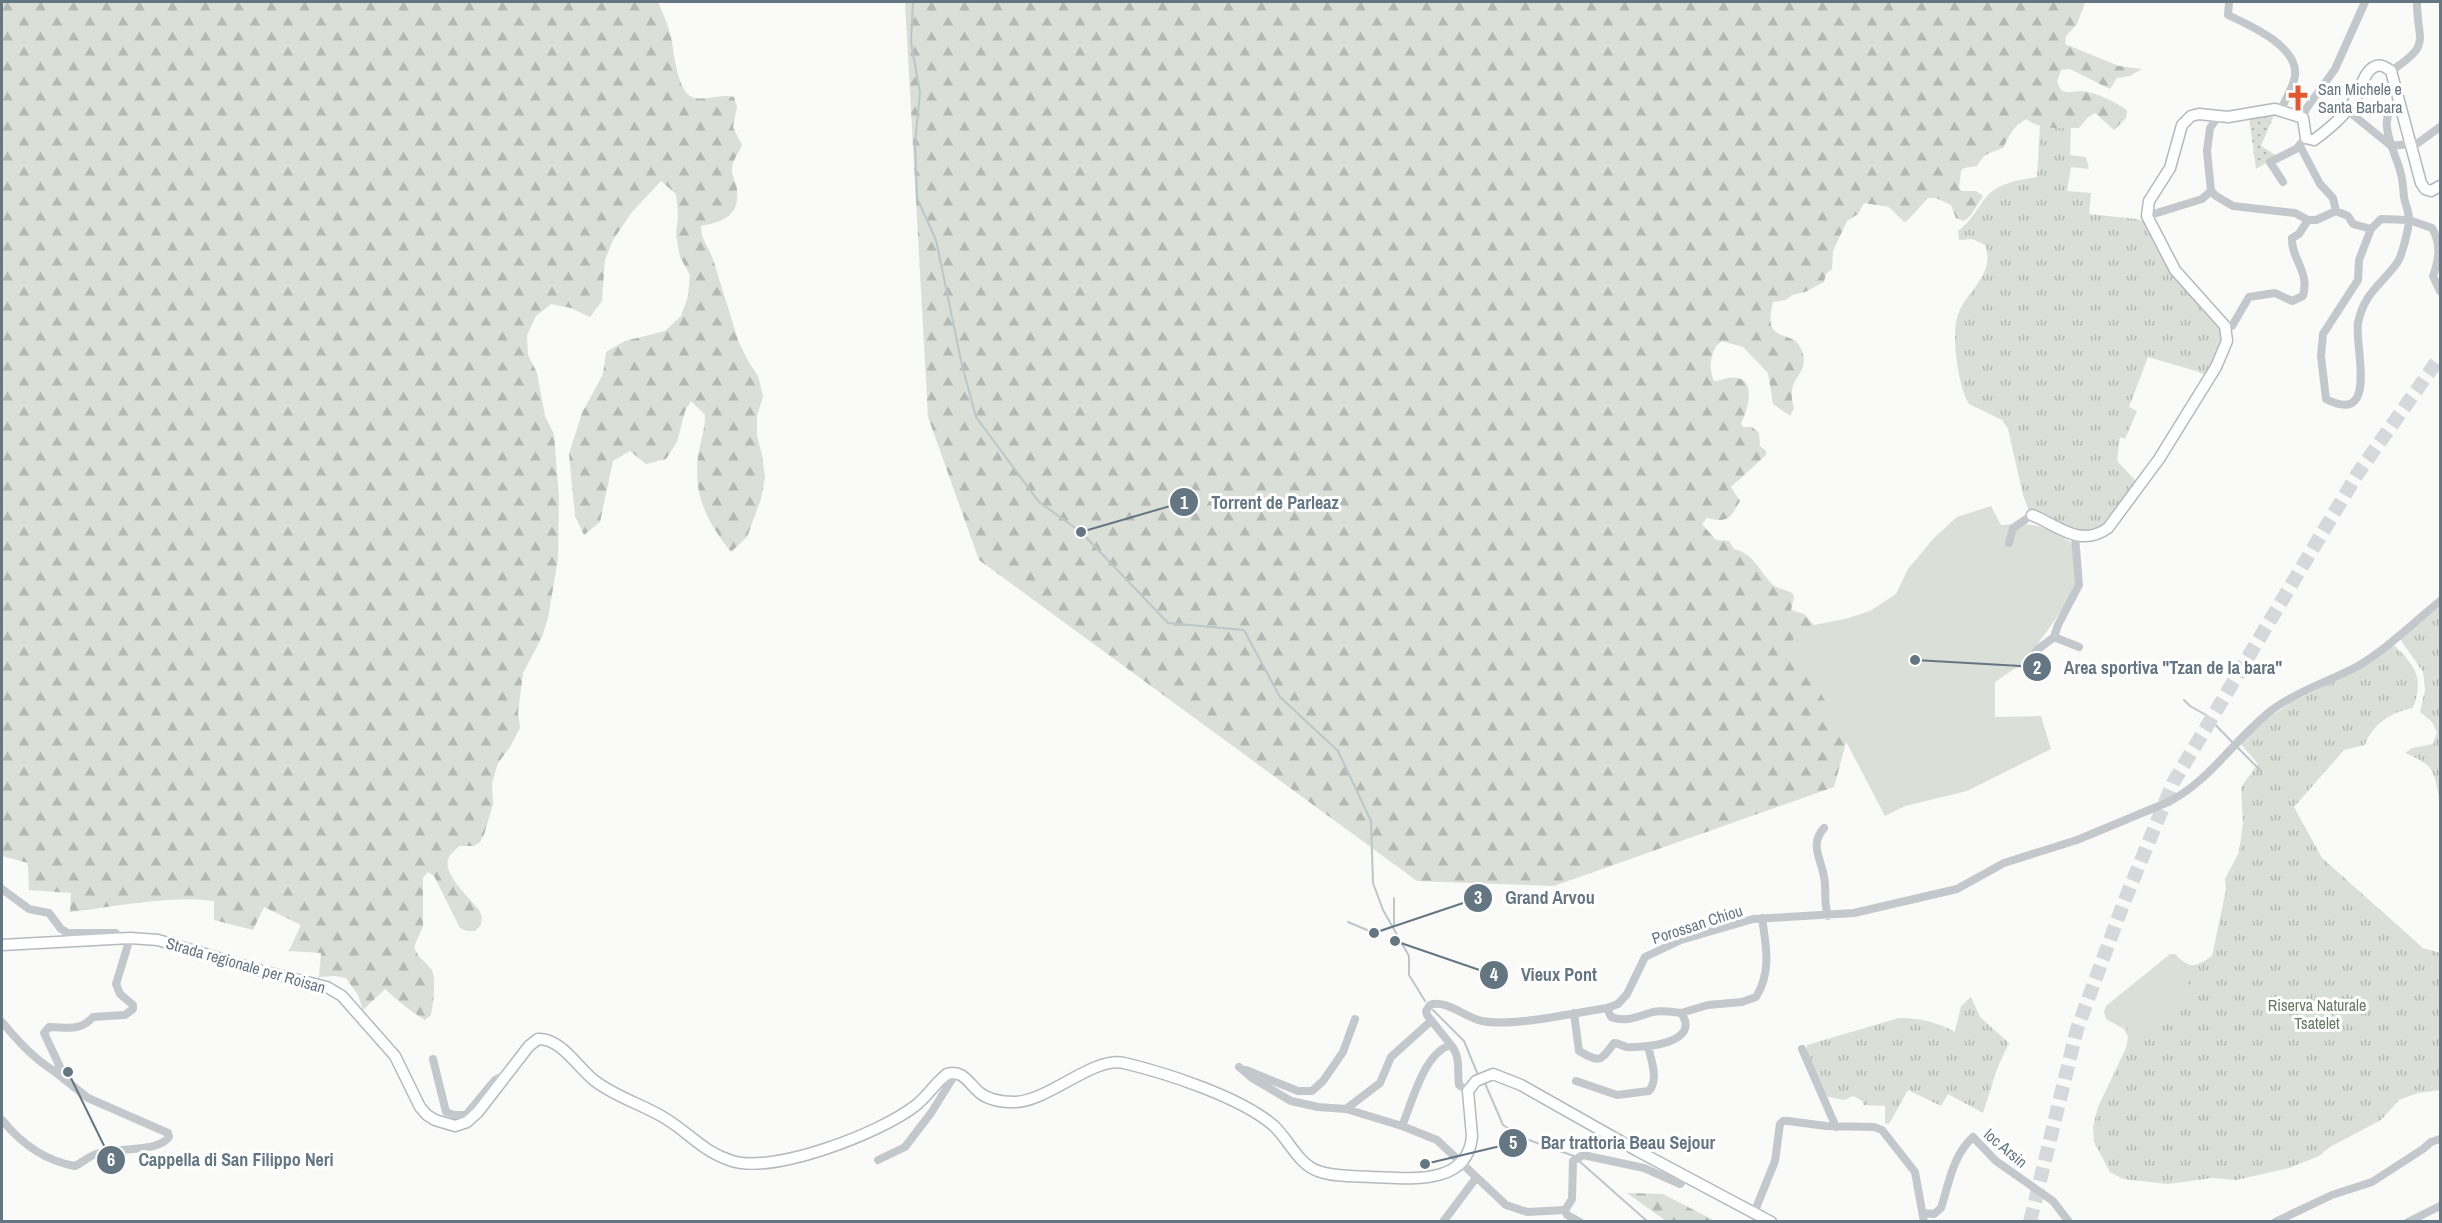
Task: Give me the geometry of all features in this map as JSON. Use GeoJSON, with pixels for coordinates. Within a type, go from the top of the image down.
{"type":"FeatureCollection","features":[{"type":"Feature","properties":{"kind":"main road"},"geometry":{"type":"LineString","coordinates":[[2032,515],[2075,536],[2098,536],[2116,519],[2159,459],[2216,367],[2227,341],[2226,328],[2175,270],[2147,216],[2149,201],[2170,168],[2182,125],[2191,116],[2199,114],[2228,117],[2270,109],[2281,110],[2303,118],[2303,142],[2314,140],[2347,110],[2369,70],[2379,65],[2391,71],[2422,186],[2431,191],[2440,186]]}},
{"type":"Feature","properties":{"kind":"main road","name":"Strada regionale per Roisan"},"geometry":{"type":"LineString","coordinates":[[2,945],[124,938],[158,940],[336,991],[395,1056],[420,1107],[427,1115],[444,1124],[455,1126],[467,1122],[533,1042],[544,1039],[554,1042],[607,1089],[662,1116],[716,1155],[740,1163],[752,1163],[828,1149],[879,1128],[917,1104],[947,1074],[956,1073]]}},
{"type":"Feature","properties":{"kind":"main road"},"geometry":{"type":"LineString","coordinates":[[956,1073],[988,1098],[1015,1102],[1029,1100],[1111,1062],[1124,1063],[1193,1085],[1241,1105],[1274,1126],[1307,1165],[1316,1171],[1337,1175],[1425,1178],[1449,1171],[1460,1163],[1472,1143],[1468,1091],[1470,1086],[1489,1074],[1503,1076],[1771,1221]]}},
{"type":"Feature","properties":{"kind":"street"},"geometry":{"type":"LineString","coordinates":[[2229,2],[2228,15],[2276,40],[2291,60],[2295,77],[2281,110]]}},
{"type":"Feature","properties":{"kind":"street"},"geometry":{"type":"LineString","coordinates":[[2303,118],[2306,110],[2335,69],[2365,2]]}},
{"type":"Feature","properties":{"kind":"street"},"geometry":{"type":"LineString","coordinates":[[2391,71],[2415,53],[2422,41],[2417,2]]}},
{"type":"Feature","properties":{"kind":"street"},"geometry":{"type":"LineString","coordinates":[[2398,103],[2392,108],[2388,117],[2388,134],[2402,175],[2409,220],[2398,262],[2372,290],[2360,315],[2357,327],[2362,376],[2360,393],[2352,402],[2340,404],[2325,399],[2320,346],[2323,334],[2358,280],[2359,260],[2371,229],[2382,219],[2409,220],[2432,228],[2436,234],[2439,258],[2433,276],[2440,291]]}},
{"type":"Feature","properties":{"kind":"street"},"geometry":{"type":"LineString","coordinates":[[2347,110],[2391,146],[2423,141],[2440,127]]}},
{"type":"Feature","properties":{"kind":"street"},"geometry":{"type":"LineString","coordinates":[[2218,117],[2210,128],[2208,138],[2211,191],[2222,201],[2233,206],[2295,213],[2308,220],[2316,220],[2336,211],[2348,216],[2353,224],[2371,229]]}},
{"type":"Feature","properties":{"kind":"street"},"geometry":{"type":"LineString","coordinates":[[2283,182],[2270,162],[2303,142],[2320,184],[2333,198],[2336,211]]}},
{"type":"Feature","properties":{"kind":"street"},"geometry":{"type":"LineString","coordinates":[[2147,216],[2202,199],[2211,191]]}},
{"type":"Feature","properties":{"kind":"street"},"geometry":{"type":"LineString","coordinates":[[2226,328],[2232,326],[2249,297],[2275,293],[2292,301],[2303,297],[2303,269],[2294,252],[2291,240],[2308,220]]}},
{"type":"Feature","properties":{"kind":"street"},"geometry":{"type":"LineString","coordinates":[[2009,543],[2013,528],[2032,515]]}},
{"type":"Feature","properties":{"kind":"street"},"geometry":{"type":"LineString","coordinates":[[2030,676],[2025,667],[2037,650],[2054,637],[2079,585],[2075,536]]}},
{"type":"Feature","properties":{"kind":"street","name":"Porossan Chiou"},"geometry":{"type":"LineString","coordinates":[[1607,1008],[1624,999],[1640,963],[1652,952],[1681,940],[1765,918],[1854,913],[1957,890],[2004,863],[2077,840],[2175,799],[2204,776],[2274,708],[2372,657],[2440,601]]}},
{"type":"Feature","properties":{"kind":"street"},"geometry":{"type":"LineString","coordinates":[[2054,637],[2079,647]]}},
{"type":"Feature","properties":{"kind":"street"},"geometry":{"type":"LineString","coordinates":[[1824,828],[1816,842],[1816,852],[1824,877],[1824,905],[1828,916]]}},
{"type":"Feature","properties":{"kind":"street"},"geometry":{"type":"LineString","coordinates":[[2,889],[29,909],[49,913],[68,933],[116,933],[124,938],[116,984],[120,994],[133,1005],[133,1009],[125,1015],[93,1017],[86,1025],[78,1027],[49,1027],[44,1033],[60,1067],[54,1071]]}},
{"type":"Feature","properties":{"kind":"street"},"geometry":{"type":"LineString","coordinates":[[1468,1091],[1459,1085],[1458,1057],[1426,1011],[1430,1005],[1434,1003],[1482,1021],[1494,1022],[1529,1020],[1607,1008],[1611,1017],[1621,1020],[1635,1019],[1655,1011],[1681,1013],[1708,1005],[1742,1002],[1756,997],[1765,975],[1768,960],[1765,918]]}},
{"type":"Feature","properties":{"kind":"street"},"geometry":{"type":"LineString","coordinates":[[1574,1013],[1579,1051],[1592,1059],[1600,1060],[1605,1057],[1614,1043],[1628,1047],[1648,1046],[1678,1038],[1684,1032],[1686,1022],[1681,1013]]}},
{"type":"Feature","properties":{"kind":"street"},"geometry":{"type":"LineString","coordinates":[[1355,1019],[1343,1052],[1323,1081],[1312,1091],[1298,1091],[1282,1086],[1239,1067],[1285,1099],[1318,1107],[1346,1109],[1402,1126],[1437,1140],[1499,1200],[1517,1210],[1565,1210]]}},
{"type":"Feature","properties":{"kind":"street"},"geometry":{"type":"LineString","coordinates":[[1346,1109],[1380,1083],[1391,1057],[1431,1021]]}},
{"type":"Feature","properties":{"kind":"street"},"geometry":{"type":"LineString","coordinates":[[2,1022],[25,1048],[88,1098],[168,1133],[169,1137],[164,1143],[94,1154],[75,1166],[58,1161],[32,1148],[17,1138],[2,1120]]}},
{"type":"Feature","properties":{"kind":"street"},"geometry":{"type":"LineString","coordinates":[[1402,1126],[1429,1062],[1438,1050],[1451,1045]]}},
{"type":"Feature","properties":{"kind":"street"},"geometry":{"type":"LineString","coordinates":[[1576,1081],[1617,1095],[1649,1092],[1653,1086],[1654,1074],[1648,1046]]}},
{"type":"Feature","properties":{"kind":"street"},"geometry":{"type":"LineString","coordinates":[[1802,1049],[1836,1127]]}},
{"type":"Feature","properties":{"kind":"street"},"geometry":{"type":"LineString","coordinates":[[433,1059],[444,1099],[444,1108],[446,1112],[454,1115],[466,1114],[495,1080],[508,1074]]}},
{"type":"Feature","properties":{"kind":"street"},"geometry":{"type":"LineString","coordinates":[[878,1160],[905,1147],[941,1098],[956,1073]]}},
{"type":"Feature","properties":{"kind":"street"},"geometry":{"type":"LineString","coordinates":[[1754,1212],[1775,1161],[1780,1124],[1783,1121],[1836,1127],[1874,1127],[1882,1130],[1915,1172],[1924,1217]]}},
{"type":"Feature","properties":{"kind":"street","name":"loc Arsin"},"geometry":{"type":"LineString","coordinates":[[1924,1217],[1935,1214],[1941,1208],[1957,1156],[1972,1137],[1996,1161],[2053,1201],[2069,1221]]}},
{"type":"Feature","properties":{"kind":"street"},"geometry":{"type":"LineString","coordinates":[[2275,1221],[2332,1195],[2372,1182],[2431,1142],[2440,1139]]}},
{"type":"Feature","properties":{"kind":"street"},"geometry":{"type":"LineString","coordinates":[[1565,1210],[1572,1199],[1577,1158],[1587,1155],[1644,1168],[1680,1184],[1686,1177]]}},
{"type":"Feature","properties":{"kind":"street"},"geometry":{"type":"LineString","coordinates":[[1443,1221],[1476,1178]]}},
{"type":"Feature","properties":{"kind":"street"},"geometry":{"type":"LineString","coordinates":[[2408,1221],[2440,1206]]}},
{"type":"Feature","properties":{"kind":"street"},"geometry":{"type":"LineString","coordinates":[[1565,1210],[1567,1215],[1580,1221]]}},
{"type":"Feature","properties":{"kind":"green space"},"geometry":{"type":"Polygon","coordinates":[[[2,2],[658,2],[670,33],[680,79],[687,93],[697,98],[734,97],[737,107],[733,127],[742,145],[732,168],[737,187],[736,206],[722,220],[701,226],[702,236],[713,259],[738,340],[758,376],[763,396],[757,416],[757,436],[765,477],[761,499],[747,537],[731,552],[715,530],[700,497],[697,471],[705,415],[691,401],[685,411],[677,442],[666,459],[646,464],[630,451],[613,461],[600,522],[584,535],[575,516],[569,454],[582,413],[603,374],[606,352],[625,341],[665,331],[681,316],[688,296],[690,275],[680,257],[676,236],[678,215],[676,194],[661,181],[632,212],[613,240],[605,260],[602,301],[590,317],[571,308],[551,304],[536,316],[527,335],[528,355],[537,373],[545,416],[554,434],[559,498],[558,559],[548,618],[542,637],[523,673],[518,713],[520,728],[498,763],[492,783],[493,804],[484,835],[474,846],[459,846],[450,856],[448,863],[452,877],[479,910],[482,917],[481,925],[475,931],[460,928],[434,876],[428,872],[423,877],[423,926],[414,947],[431,969],[434,978],[431,1015],[425,1020],[385,989],[363,1010],[358,995],[346,978],[319,977],[321,953],[289,951],[301,925],[264,907],[253,930],[214,920],[214,901],[178,899],[70,912],[71,893],[29,890],[28,863],[2,856],[2,2]]]}},
{"type":"Feature","properties":{"kind":"green space"},"geometry":{"type":"Polygon","coordinates":[[[905,2],[2085,2],[2077,24],[2066,36],[2065,44],[2119,66],[2142,69],[2130,76],[2117,78],[2110,89],[2070,69],[2061,70],[2057,82],[2061,90],[2093,93],[2105,98],[2127,110],[2126,118],[2114,130],[2095,113],[2088,117],[2079,128],[2052,128],[2032,123],[2027,119],[2023,121],[2013,130],[2003,148],[1985,155],[1977,166],[1964,168],[1961,171],[1959,188],[1962,191],[1976,191],[1983,196],[1971,215],[1964,221],[1956,218],[1951,205],[1936,198],[1928,198],[1904,222],[1889,207],[1864,203],[1858,214],[1847,221],[1833,251],[1832,269],[1826,274],[1824,282],[1805,292],[1792,295],[1786,300],[1773,302],[1770,316],[1771,326],[1775,331],[1798,344],[1804,359],[1801,372],[1792,389],[1794,408],[1790,416],[1773,404],[1768,373],[1743,347],[1722,341],[1715,349],[1711,365],[1714,381],[1737,378],[1743,380],[1747,385],[1748,405],[1741,423],[1743,427],[1752,427],[1759,433],[1760,446],[1766,451],[1766,455],[1731,487],[1740,501],[1731,516],[1724,520],[1707,518],[1702,524],[1716,540],[1729,541],[1734,549],[1751,558],[1773,585],[1792,593],[1794,597],[1791,610],[1804,614],[1814,625],[1793,640],[1847,739],[1834,787],[1554,886],[1417,881],[979,560],[928,417],[905,2]]]}},
{"type":"Feature","properties":{"kind":"green space"},"geometry":{"type":"Polygon","coordinates":[[[2274,115],[2261,146],[2277,156],[2256,169],[2249,117],[2274,115]]]}},
{"type":"Feature","properties":{"kind":"green space"},"geometry":{"type":"Polygon","coordinates":[[[2040,125],[2071,128],[2070,155],[2086,157],[2089,169],[2071,167],[2067,191],[2091,193],[2089,214],[2137,219],[2145,222],[2225,334],[2209,377],[2148,357],[2129,407],[2137,411],[2125,439],[2120,437],[2117,461],[2137,482],[2107,524],[2098,530],[2089,532],[2068,529],[2029,511],[2023,495],[2008,429],[2002,420],[1969,404],[1962,385],[1955,345],[1956,321],[1959,312],[1980,281],[1987,264],[1985,245],[1972,239],[1959,240],[1958,231],[1993,191],[2011,182],[2037,177],[2040,125]]]}},
{"type":"Feature","properties":{"kind":"green space"},"geometry":{"type":"Polygon","coordinates":[[[1991,506],[2001,525],[2023,524],[2046,528],[2072,543],[2076,580],[2069,598],[2022,667],[2014,669],[1995,682],[1995,717],[2041,716],[2051,749],[1967,791],[1905,806],[1885,816],[1793,640],[1814,625],[1870,611],[1896,594],[1908,569],[1934,538],[1957,517],[1991,506]]]}},
{"type":"Feature","properties":{"kind":"green space"},"geometry":{"type":"Polygon","coordinates":[[[2440,606],[2440,801],[2432,770],[2423,762],[2405,753],[2412,748],[2433,744],[2437,732],[2432,722],[2420,712],[2425,690],[2423,672],[2400,639],[2440,606]]]}},
{"type":"Feature","properties":{"kind":"green space","name":"Riserva Naturale Tsatelet"},"geometry":{"type":"Polygon","coordinates":[[[2395,646],[2408,660],[2416,674],[2418,689],[2413,708],[2398,712],[2384,720],[2372,731],[2365,745],[2344,750],[2294,807],[2322,858],[2423,948],[2440,953],[2440,1090],[2418,1093],[2399,1100],[2381,1120],[2330,1147],[2319,1156],[2289,1168],[2236,1180],[2212,1178],[2168,1184],[2123,1179],[2110,1172],[2094,1142],[2093,1127],[2098,1107],[2126,1048],[2128,1037],[2124,1029],[2106,1019],[2104,1012],[2106,1006],[2170,954],[2175,954],[2192,965],[2201,963],[2212,956],[2226,890],[2225,879],[2239,852],[2243,823],[2241,787],[2258,764],[2240,743],[2267,719],[2292,702],[2355,671],[2395,646]]]}},
{"type":"Feature","properties":{"kind":"green space"},"geometry":{"type":"Polygon","coordinates":[[[2171,955],[2187,968],[2187,982],[2194,991],[2160,1006],[2148,1026],[2132,1043],[2127,1027],[2107,1014],[2110,1006],[2171,955]]]}},
{"type":"Feature","properties":{"kind":"green space"},"geometry":{"type":"Polygon","coordinates":[[[1971,997],[1980,1017],[2009,1043],[1997,1069],[1983,1113],[1948,1094],[1941,1106],[1908,1090],[1889,1124],[1885,1123],[1885,1106],[1863,1105],[1863,1101],[1853,1096],[1844,1100],[1825,1096],[1805,1052],[1807,1045],[1899,1018],[1928,1021],[1955,1032],[1961,1006],[1971,997]]]}},
{"type":"Feature","properties":{"kind":"green space"},"geometry":{"type":"Polygon","coordinates":[[[1627,1193],[1663,1194],[1715,1221],[1666,1221],[1627,1193]]]}},
{"type":"Feature","properties":{"kind":"waterway"},"geometry":{"type":"LineString","coordinates":[[913,2],[911,42],[920,93],[915,143],[917,198],[936,240],[962,365],[976,417],[1039,502],[1081,532],[1168,623],[1244,630],[1280,697],[1338,751],[1371,821],[1373,883],[1383,910],[1409,956],[1409,975],[1425,1001]]}},
{"type":"Feature","properties":{"kind":"waterway"},"geometry":{"type":"LineString","coordinates":[[2184,700],[2206,715],[2233,743]]}},
{"type":"Feature","properties":{"kind":"waterway"},"geometry":{"type":"LineString","coordinates":[[2237,747],[2261,771]]}},
{"type":"Feature","properties":{"kind":"waterway"},"geometry":{"type":"LineString","coordinates":[[1348,922],[1374,933],[1394,926],[1394,898]]}},
{"type":"Feature","properties":{"kind":"waterway"},"geometry":{"type":"LineString","coordinates":[[1433,1010],[1464,1041],[1478,1075]]}},
{"type":"Feature","properties":{"kind":"waterway"},"geometry":{"type":"LineString","coordinates":[[1484,1081],[1503,1125],[1526,1139],[1574,1156]]}},
{"type":"Feature","properties":{"kind":"waterway"},"geometry":{"type":"LineString","coordinates":[[1578,1160],[1648,1222]]}},
{"type":"Feature","properties":{"kind":"tunnel"},"geometry":{"type":"LineString","coordinates":[[2030,1222],[2077,1029],[2124,902],[2173,783],[2358,473],[2440,357]]}},
{"type":"Feature","properties":{"kind":"place","name":"San Michele e Santa Barbara"},"geometry":{"type":"Point","coordinates":[2298,98]}},
{"type":"Feature","properties":{"kind":"place","name":"Torrent de Parleaz"},"geometry":{"type":"Point","coordinates":[1081,532]}},
{"type":"Feature","properties":{"kind":"place","name":"Area sportiva \"Tzan de la bara\""},"geometry":{"type":"Point","coordinates":[1915,660]}},
{"type":"Feature","properties":{"kind":"place","name":"Grand Arvou"},"geometry":{"type":"Point","coordinates":[1374,933]}},
{"type":"Feature","properties":{"kind":"place","name":"Vieux Pont"},"geometry":{"type":"Point","coordinates":[1395,941]}},
{"type":"Feature","properties":{"kind":"place","name":"Cappella di San Filippo Neri"},"geometry":{"type":"Point","coordinates":[68,1072]}},
{"type":"Feature","properties":{"kind":"place","name":"Bar trattoria Beau Sejour"},"geometry":{"type":"Point","coordinates":[1425,1164]}}]}
